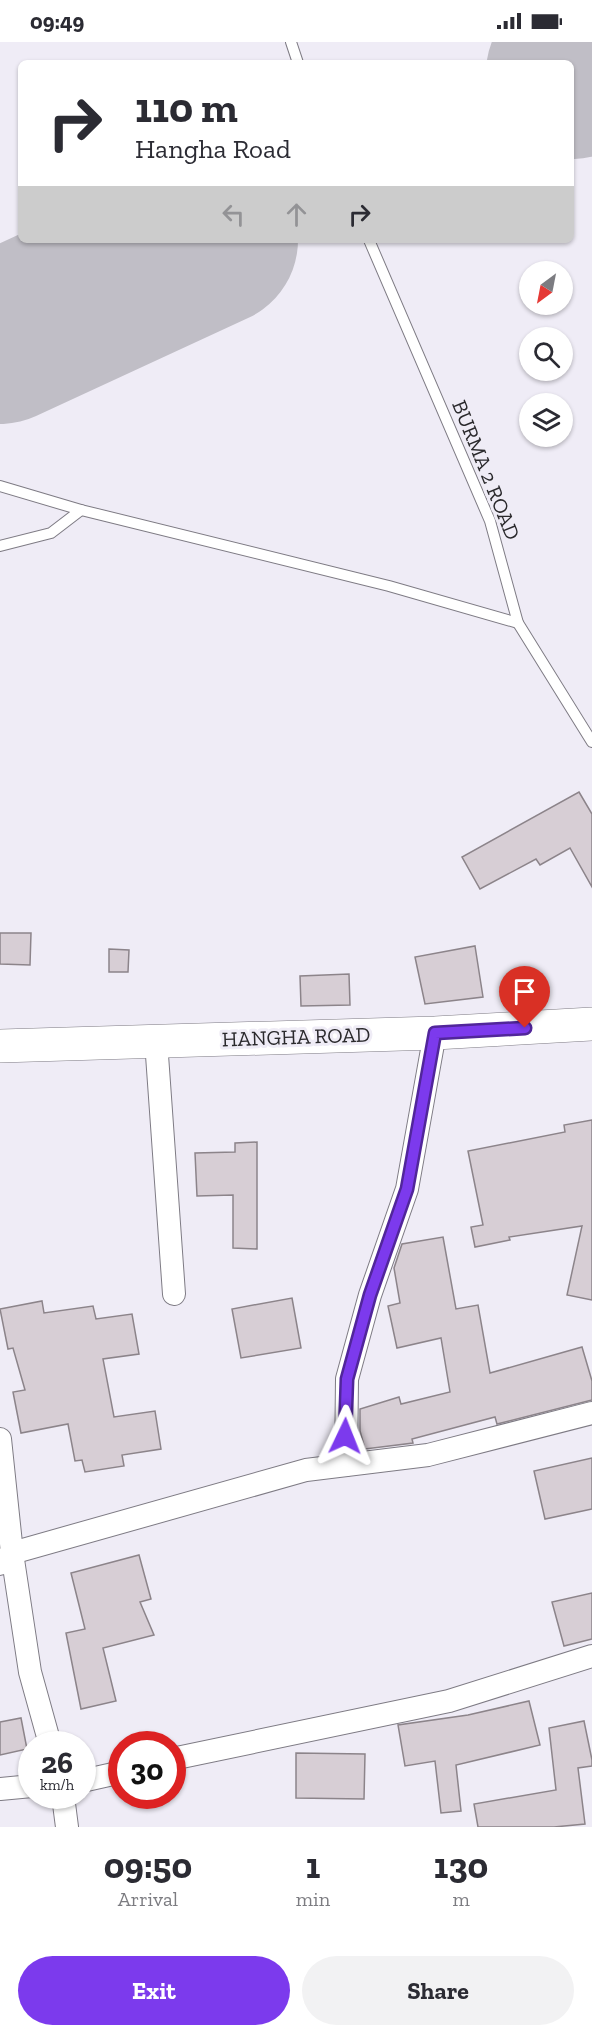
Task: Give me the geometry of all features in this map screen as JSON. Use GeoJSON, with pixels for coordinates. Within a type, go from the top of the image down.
{"type":"FeatureCollection","features":[{"type":"Feature","properties":{"kind":"highway","name":"HANGHA ROAD"},"geometry":{"type":"LineString","coordinates":[[0,1046],[435,1033],[592,1024]]}},
{"type":"Feature","properties":{"kind":"street"},"geometry":{"type":"LineString","coordinates":[[346,1465],[347,1379],[370,1295],[407,1189],[435,1033]]}},
{"type":"Feature","properties":{"kind":"street"},"geometry":{"type":"LineString","coordinates":[[156,1041],[174,1294]]}},
{"type":"Feature","properties":{"kind":"street"},"geometry":{"type":"LineString","coordinates":[[6,1559],[306,1470],[428,1455],[592,1413]]}},
{"type":"Feature","properties":{"kind":"street"},"geometry":{"type":"LineString","coordinates":[[0,1438],[6,1559],[30,1672],[46,1731]]}},
{"type":"Feature","properties":{"kind":"street"},"geometry":{"type":"LineString","coordinates":[[186,1756],[450,1701],[592,1656]]}},
{"type":"Feature","properties":{"kind":"street"},"geometry":{"type":"LineString","coordinates":[[0,1789],[18,1787]]}},
{"type":"Feature","properties":{"kind":"street"},"geometry":{"type":"LineString","coordinates":[[65,1809],[67,1827]]}},
{"type":"Feature","properties":{"kind":"lane"},"geometry":{"type":"LineString","coordinates":[[291,42],[297,60]]}},
{"type":"Feature","properties":{"kind":"lane","name":"BURMA 2 ROAD"},"geometry":{"type":"LineString","coordinates":[[370,243],[490,521],[518,623],[592,742]]}},
{"type":"Feature","properties":{"kind":"lane"},"geometry":{"type":"LineString","coordinates":[[0,486],[81,510],[389,585],[518,623]]}},
{"type":"Feature","properties":{"kind":"lane"},"geometry":{"type":"LineString","coordinates":[[0,546],[51,533],[81,510]]}},
{"type":"Feature","properties":{"kind":"building"},"geometry":{"type":"Polygon","coordinates":[[[579,792],[592,814],[592,887],[570,848],[540,865],[536,859],[480,889],[462,857],[579,792]]]}},
{"type":"Feature","properties":{"kind":"building"},"geometry":{"type":"Polygon","coordinates":[[[0,933],[31,933],[30,965],[0,964],[0,933]]]}},
{"type":"Feature","properties":{"kind":"building"},"geometry":{"type":"Polygon","coordinates":[[[475,946],[483,997],[425,1004],[415,957],[475,946]]]}},
{"type":"Feature","properties":{"kind":"building"},"geometry":{"type":"Polygon","coordinates":[[[109,949],[129,950],[128,972],[109,972],[109,949]]]}},
{"type":"Feature","properties":{"kind":"building"},"geometry":{"type":"Polygon","coordinates":[[[349,974],[350,1005],[301,1006],[300,976],[349,974]]]}},
{"type":"Feature","properties":{"kind":"building"},"geometry":{"type":"Polygon","coordinates":[[[592,1120],[592,1300],[567,1295],[582,1226],[509,1237],[510,1240],[475,1247],[471,1227],[483,1225],[468,1151],[565,1132],[564,1125],[592,1120]]]}},
{"type":"Feature","properties":{"kind":"building"},"geometry":{"type":"Polygon","coordinates":[[[257,1142],[257,1249],[233,1248],[233,1195],[197,1196],[195,1153],[235,1152],[235,1143],[257,1142]]]}},
{"type":"Feature","properties":{"kind":"building"},"geometry":{"type":"Polygon","coordinates":[[[443,1237],[456,1309],[478,1305],[490,1373],[582,1347],[592,1381],[592,1400],[497,1424],[495,1417],[412,1439],[413,1443],[365,1449],[360,1431],[360,1409],[399,1397],[401,1404],[450,1392],[441,1338],[397,1348],[388,1306],[400,1303],[394,1268],[402,1244],[443,1237]]]}},
{"type":"Feature","properties":{"kind":"building"},"geometry":{"type":"Polygon","coordinates":[[[292,1298],[301,1348],[241,1358],[232,1309],[292,1298]]]}},
{"type":"Feature","properties":{"kind":"building"},"geometry":{"type":"Polygon","coordinates":[[[42,1301],[44,1313],[93,1306],[96,1319],[132,1314],[139,1354],[103,1359],[114,1417],[155,1411],[161,1449],[122,1455],[124,1466],[85,1472],[82,1460],[75,1461],[68,1424],[21,1433],[13,1392],[25,1390],[13,1348],[8,1349],[0,1309],[42,1301]]]}},
{"type":"Feature","properties":{"kind":"building"},"geometry":{"type":"Polygon","coordinates":[[[592,1458],[592,1509],[545,1519],[534,1471],[592,1458]]]}},
{"type":"Feature","properties":{"kind":"building"},"geometry":{"type":"Polygon","coordinates":[[[139,1555],[151,1599],[140,1602],[154,1635],[103,1648],[116,1701],[81,1709],[66,1633],[85,1629],[71,1573],[139,1555]]]}},
{"type":"Feature","properties":{"kind":"building"},"geometry":{"type":"Polygon","coordinates":[[[592,1593],[592,1639],[564,1646],[552,1602],[592,1593]]]}},
{"type":"Feature","properties":{"kind":"building"},"geometry":{"type":"Polygon","coordinates":[[[529,1701],[540,1745],[456,1765],[461,1811],[441,1813],[435,1761],[405,1766],[398,1725],[468,1715],[529,1701]]]}},
{"type":"Feature","properties":{"kind":"building"},"geometry":{"type":"Polygon","coordinates":[[[21,1718],[24,1731],[18,1731],[18,1751],[0,1755],[0,1722],[21,1718]]]}},
{"type":"Feature","properties":{"kind":"building"},"geometry":{"type":"Polygon","coordinates":[[[584,1721],[592,1760],[592,1766],[578,1768],[585,1824],[554,1827],[478,1827],[474,1804],[556,1790],[549,1728],[584,1721]]]}},
{"type":"Feature","properties":{"kind":"building"},"geometry":{"type":"Polygon","coordinates":[[[296,1753],[365,1754],[364,1799],[296,1798],[296,1753]]]}},
{"type":"Feature","properties":{"kind":"runway"},"geometry":{"type":"LineString","coordinates":[[574,72],[592,64]]}},
{"type":"Feature","properties":{"kind":"runway"},"geometry":{"type":"LineString","coordinates":[[0,338],[206,243]]}},
{"type":"Feature","properties":{"kind":"route"},"geometry":{"type":"LineString","coordinates":[[345,1436],[347,1379],[370,1295],[407,1189],[435,1033],[525,1028]]}}]}
